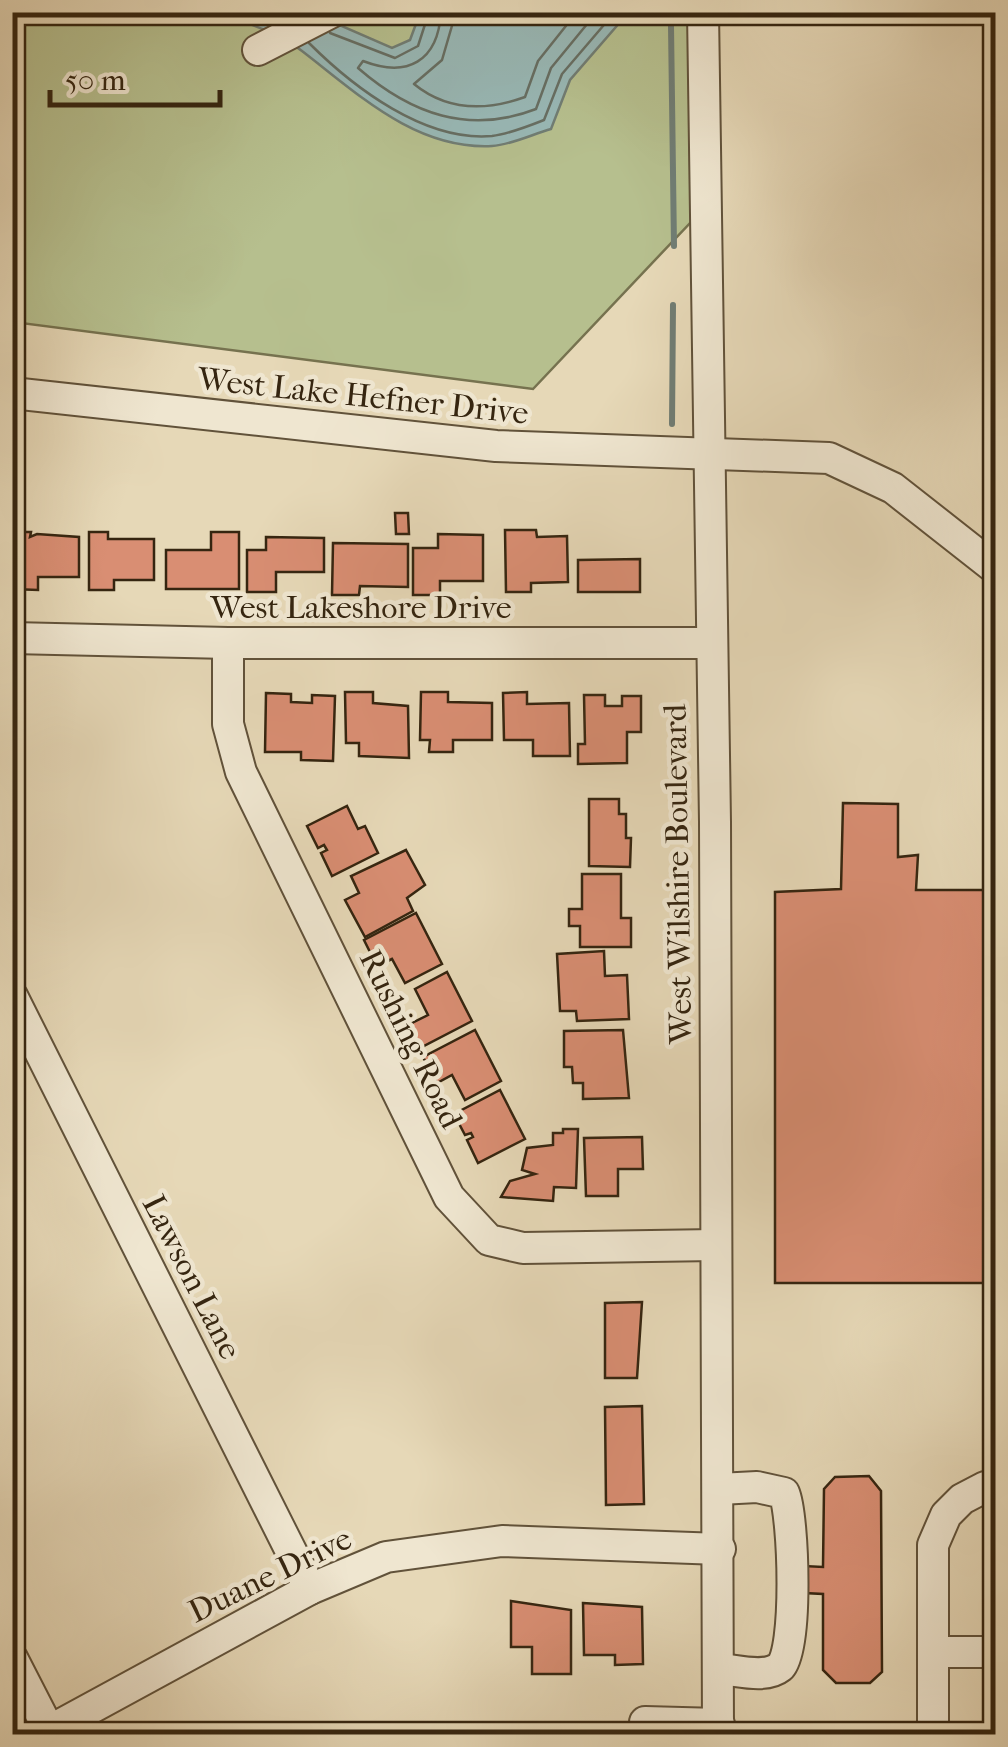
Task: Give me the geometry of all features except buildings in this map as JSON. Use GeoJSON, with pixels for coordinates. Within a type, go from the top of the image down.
{"type":"FeatureCollection","features":[{"type":"Feature","properties":{"kind":"street"},"geometry":{"type":"LineString","coordinates":[[258,50],[332,12]]}},
{"type":"Feature","properties":{"kind":"street","name":"West Wilshire Boulevard"},"geometry":{"type":"LineString","coordinates":[[703,12],[715,822],[718,1730]]}},
{"type":"Feature","properties":{"kind":"street","name":"West Lake Hefner Drive"},"geometry":{"type":"LineString","coordinates":[[12,392],[496,446],[828,458],[893,488],[991,555]]}},
{"type":"Feature","properties":{"kind":"street","name":"West Lakeshore Drive"},"geometry":{"type":"LineString","coordinates":[[12,638],[228,644],[710,642]]}},
{"type":"Feature","properties":{"kind":"street","name":"Rushing Road"},"geometry":{"type":"LineString","coordinates":[[228,644],[228,724],[242,772],[450,1198],[489,1240],[523,1248],[715,1245]]}},
{"type":"Feature","properties":{"kind":"street","name":"Lawson Lane"},"geometry":{"type":"LineString","coordinates":[[12,996],[310,1589]]}},
{"type":"Feature","properties":{"kind":"street"},"geometry":{"type":"LineString","coordinates":[[719,1489],[757,1487],[784,1493],[790,1518],[791,1637],[788,1658],[778,1669],[764,1673],[719,1669]]}},
{"type":"Feature","properties":{"kind":"street"},"geometry":{"type":"LineString","coordinates":[[933,1734],[933,1545],[946,1515],[962,1499],[985,1487],[996,1487]]}},
{"type":"Feature","properties":{"kind":"street","name":"Duane Drive"},"geometry":{"type":"LineString","coordinates":[[50,1733],[310,1589],[386,1557],[502,1541],[720,1549]]}},
{"type":"Feature","properties":{"kind":"street"},"geometry":{"type":"LineString","coordinates":[[933,1652],[996,1652]]}},
{"type":"Feature","properties":{"kind":"street"},"geometry":{"type":"LineString","coordinates":[[12,1658],[50,1733]]}},
{"type":"Feature","properties":{"kind":"street"},"geometry":{"type":"LineString","coordinates":[[645,1734],[645,1722],[718,1730]]}},
{"type":"Feature","properties":{"kind":"green space"},"geometry":{"type":"Polygon","coordinates":[[[13,13],[688,13],[691,222],[533,389],[13,322],[13,13]]]}},
{"type":"Feature","properties":{"kind":"water"},"geometry":{"type":"Polygon","coordinates":[[[218,13],[312,13],[392,48],[410,40],[420,13],[628,13],[570,80],[551,129],[492,146],[464,145],[413,129],[367,101],[283,38],[218,13]]]}},
{"type":"Feature","properties":{"kind":"waterway"},"geometry":{"type":"LineString","coordinates":[[671,26],[674,246]]}},
{"type":"Feature","properties":{"kind":"waterway"},"geometry":{"type":"LineString","coordinates":[[672,424],[673,305]]}}]}
